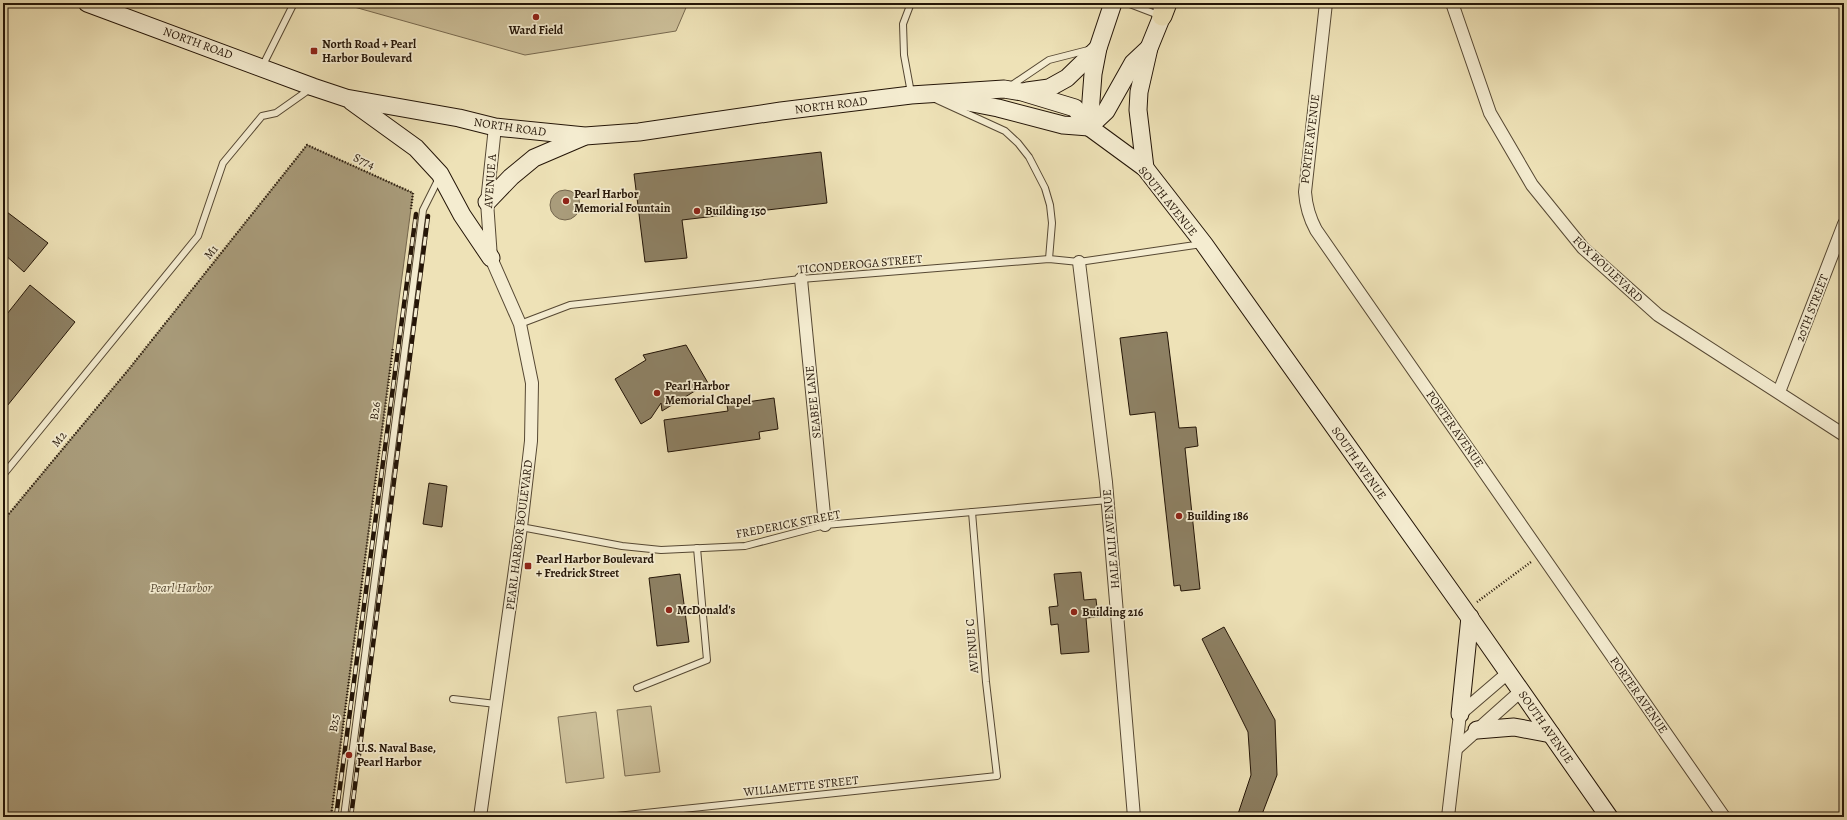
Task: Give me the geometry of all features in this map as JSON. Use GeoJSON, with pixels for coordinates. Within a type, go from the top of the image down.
{"type":"FeatureCollection","features":[{"type":"Feature","properties":{"kind":"street","name":"NORTH ROAD"},"geometry":{"type":"LineString","coordinates":[[87,3],[346,98],[459,118],[495,127],[585,136],[639,132],[781,111],[918,95],[1004,89],[1022,92],[1075,108],[1089,127]]}},
{"type":"Feature","properties":{"kind":"street"},"geometry":{"type":"LineString","coordinates":[[1089,127],[1093,74],[1098,48],[1114,3]]}},
{"type":"Feature","properties":{"kind":"street","name":"PORTER AVENUE"},"geometry":{"type":"LineString","coordinates":[[1326,3],[1304,192],[1307,211],[1311,221],[1724,817]]}},
{"type":"Feature","properties":{"kind":"street","name":"FOX BOULEVARD"},"geometry":{"type":"LineString","coordinates":[[1452,3],[1490,113],[1532,186],[1583,248],[1658,315],[1779,392],[1844,436]]}},
{"type":"Feature","properties":{"kind":"street"},"geometry":{"type":"LineString","coordinates":[[1145,168],[1138,110],[1139,92],[1149,48],[1163,7]]}},
{"type":"Feature","properties":{"kind":"street"},"geometry":{"type":"LineString","coordinates":[[1022,92],[1049,88],[1067,78],[1098,48]]}},
{"type":"Feature","properties":{"kind":"street"},"geometry":{"type":"LineString","coordinates":[[1089,127],[1106,111],[1133,63],[1149,48]]}},
{"type":"Feature","properties":{"kind":"street","name":"NORTH ROAD"},"geometry":{"type":"LineString","coordinates":[[918,95],[998,108],[1063,125],[1089,127]]}},
{"type":"Feature","properties":{"kind":"street"},"geometry":{"type":"LineString","coordinates":[[346,98],[416,148],[440,174],[462,215],[491,258]]}},
{"type":"Feature","properties":{"kind":"street","name":"AVENUE A"},"geometry":{"type":"LineString","coordinates":[[491,258],[487,202],[495,127]]}},
{"type":"Feature","properties":{"kind":"street","name":"SOUTH AVENUE"},"geometry":{"type":"LineString","coordinates":[[1089,127],[1145,168],[1204,244],[1509,672],[1609,817]]}},
{"type":"Feature","properties":{"kind":"street"},"geometry":{"type":"LineString","coordinates":[[487,202],[534,158],[585,136]]}},
{"type":"Feature","properties":{"kind":"street","name":"20TH STREET"},"geometry":{"type":"LineString","coordinates":[[1779,392],[1844,224]]}},
{"type":"Feature","properties":{"kind":"street","name":"PEARL HARBOR BOULEVARD"},"geometry":{"type":"LineString","coordinates":[[480,817],[521,527],[531,441],[532,383],[520,324],[491,258]]}},
{"type":"Feature","properties":{"kind":"street","name":"HALE ALII AVENUE"},"geometry":{"type":"LineString","coordinates":[[1079,262],[1108,500],[1134,817]]}},
{"type":"Feature","properties":{"kind":"street","name":"SEABEE LANE"},"geometry":{"type":"LineString","coordinates":[[800,279],[825,525]]}},
{"type":"Feature","properties":{"kind":"street"},"geometry":{"type":"LineString","coordinates":[[1448,817],[1460,714],[1468,614]]}},
{"type":"Feature","properties":{"kind":"street"},"geometry":{"type":"LineString","coordinates":[[1460,714],[1509,672]]}},
{"type":"Feature","properties":{"kind":"street"},"geometry":{"type":"LineString","coordinates":[[1456,749],[1521,691]]}},
{"type":"Feature","properties":{"kind":"street"},"geometry":{"type":"LineString","coordinates":[[1477,730],[1514,727],[1551,734]]}},
{"type":"Feature","properties":{"kind":"lane"},"geometry":{"type":"LineString","coordinates":[[262,67],[294,3]]}},
{"type":"Feature","properties":{"kind":"lane"},"geometry":{"type":"LineString","coordinates":[[911,3],[903,24],[904,55],[918,95],[1004,131],[1018,143],[1038,172],[1050,205],[1052,223],[1049,259]]}},
{"type":"Feature","properties":{"kind":"lane"},"geometry":{"type":"LineString","coordinates":[[1127,3],[1163,7]]}},
{"type":"Feature","properties":{"kind":"lane"},"geometry":{"type":"LineString","coordinates":[[1004,89],[1048,60],[1098,48]]}},
{"type":"Feature","properties":{"kind":"lane"},"geometry":{"type":"LineString","coordinates":[[3,476],[198,236],[223,163],[262,116],[276,113],[313,87]]}},
{"type":"Feature","properties":{"kind":"lane"},"geometry":{"type":"LineString","coordinates":[[344,817],[423,210],[440,174]]}},
{"type":"Feature","properties":{"kind":"lane","name":"TICONDEROGA STREET"},"geometry":{"type":"LineString","coordinates":[[520,324],[570,305],[800,279],[1049,259],[1079,262],[1204,244]]}},
{"type":"Feature","properties":{"kind":"lane","name":"FREDERICK STREET"},"geometry":{"type":"LineString","coordinates":[[521,527],[622,546],[661,550],[745,546],[825,525],[1108,500]]}},
{"type":"Feature","properties":{"kind":"lane","name":"AVENUE C"},"geometry":{"type":"LineString","coordinates":[[972,512],[986,682],[997,776]]}},
{"type":"Feature","properties":{"kind":"lane"},"geometry":{"type":"LineString","coordinates":[[637,688],[708,660],[697,548]]}},
{"type":"Feature","properties":{"kind":"lane"},"geometry":{"type":"LineString","coordinates":[[453,699],[496,704]]}},
{"type":"Feature","properties":{"kind":"lane","name":"WILLAMETTE STREET"},"geometry":{"type":"LineString","coordinates":[[607,817],[997,776]]}},
{"type":"Feature","properties":{"kind":"path","name":"S774"},"geometry":{"type":"LineString","coordinates":[[307,146],[413,192],[410,215]]}},
{"type":"Feature","properties":{"kind":"path","name":"M1"},"geometry":{"type":"LineString","coordinates":[[129,369],[307,146]]}},
{"type":"Feature","properties":{"kind":"path","name":"B26"},"geometry":{"type":"LineString","coordinates":[[355,632],[394,341]]}},
{"type":"Feature","properties":{"kind":"path","name":"M2"},"geometry":{"type":"LineString","coordinates":[[3,521],[129,369]]}},
{"type":"Feature","properties":{"kind":"path"},"geometry":{"type":"LineString","coordinates":[[1468,614],[1541,553]]}},
{"type":"Feature","properties":{"kind":"path","name":"B25"},"geometry":{"type":"LineString","coordinates":[[331,817],[355,632]]}},
{"type":"Feature","properties":{"kind":"shaded area","name":"Ward Field"},"geometry":{"type":"Polygon","coordinates":[[[340,3],[688,3],[676,31],[525,55],[340,3]]]}},
{"type":"Feature","properties":{"kind":"shaded area"},"geometry":{"type":"Polygon","coordinates":[[[651,706],[660,772],[625,776],[617,710],[651,706]]]}},
{"type":"Feature","properties":{"kind":"shaded area"},"geometry":{"type":"Polygon","coordinates":[[[596,712],[604,778],[566,783],[558,717],[596,712]]]}},
{"type":"Feature","properties":{"kind":"water","name":"Pearl Harbor"},"geometry":{"type":"Polygon","coordinates":[[[307,145],[413,193],[331,817],[3,817],[3,521],[129,369],[307,145]]]}},
{"type":"Feature","properties":{"kind":"water","name":"Pearl Harbor Memorial Fountain"},"geometry":{"type":"Polygon","coordinates":[[[565,190],[576,194],[580,205],[576,216],[565,220],[554,216],[550,205],[554,194],[565,190]]]}},
{"type":"Feature","properties":{"kind":"building","name":"Building 150"},"geometry":{"type":"Polygon","coordinates":[[[821,152],[827,203],[682,220],[687,258],[645,262],[634,174],[821,152]]]}},
{"type":"Feature","properties":{"kind":"building"},"geometry":{"type":"Polygon","coordinates":[[[3,209],[48,243],[24,272],[3,253],[3,209]]]}},
{"type":"Feature","properties":{"kind":"building"},"geometry":{"type":"Polygon","coordinates":[[[30,285],[75,322],[3,411],[3,319],[30,285]]]}},
{"type":"Feature","properties":{"kind":"building"},"geometry":{"type":"Polygon","coordinates":[[[1167,332],[1179,428],[1196,427],[1198,446],[1185,448],[1200,589],[1181,591],[1180,585],[1174,586],[1155,412],[1130,415],[1120,338],[1167,332]]]}},
{"type":"Feature","properties":{"kind":"building","name":"Pearl Harbor Memorial Chapel"},"geometry":{"type":"Polygon","coordinates":[[[686,345],[708,383],[662,411],[661,403],[651,418],[641,424],[615,379],[646,360],[643,355],[686,345]]]}},
{"type":"Feature","properties":{"kind":"building"},"geometry":{"type":"Polygon","coordinates":[[[774,398],[778,429],[759,432],[760,439],[668,452],[664,420],[728,411],[727,405],[774,398]]]}},
{"type":"Feature","properties":{"kind":"building"},"geometry":{"type":"Polygon","coordinates":[[[429,483],[447,486],[442,527],[423,524],[429,483]]]}},
{"type":"Feature","properties":{"kind":"building","name":"Building 216"},"geometry":{"type":"Polygon","coordinates":[[[1081,572],[1084,600],[1096,599],[1098,617],[1086,618],[1089,652],[1061,654],[1058,624],[1051,625],[1049,607],[1058,606],[1054,574],[1081,572]]]}},
{"type":"Feature","properties":{"kind":"building","name":"McDonald's"},"geometry":{"type":"Polygon","coordinates":[[[680,574],[689,642],[657,646],[649,578],[680,574]]]}},
{"type":"Feature","properties":{"kind":"building"},"geometry":{"type":"Polygon","coordinates":[[[1224,627],[1275,720],[1277,775],[1261,817],[1237,817],[1251,775],[1248,732],[1202,639],[1224,627]]]}},
{"type":"Feature","properties":{"kind":"railway"},"geometry":{"type":"LineString","coordinates":[[336,817],[416,214]]}},
{"type":"Feature","properties":{"kind":"railway"},"geometry":{"type":"LineString","coordinates":[[351,817],[428,216]]}},
{"type":"Feature","properties":{"kind":"place","name":"Ward Field"},"geometry":{"type":"Point","coordinates":[536,17]}},
{"type":"Feature","properties":{"kind":"place","name":"North Road + Pearl Harbor Boulevard"},"geometry":{"type":"Point","coordinates":[314,51]}},
{"type":"Feature","properties":{"kind":"place","name":"Pearl Harbor Memorial Fountain"},"geometry":{"type":"Point","coordinates":[566,201]}},
{"type":"Feature","properties":{"kind":"place","name":"Building 150"},"geometry":{"type":"Point","coordinates":[697,211]}},
{"type":"Feature","properties":{"kind":"place","name":"Pearl Harbor Memorial Chapel"},"geometry":{"type":"Point","coordinates":[657,393]}},
{"type":"Feature","properties":{"kind":"place","name":"Building 186"},"geometry":{"type":"Point","coordinates":[1179,516]}},
{"type":"Feature","properties":{"kind":"place","name":"Pearl Harbor Boulevard + Fredrick Street"},"geometry":{"type":"Point","coordinates":[528,566]}},
{"type":"Feature","properties":{"kind":"place","name":"McDonald's"},"geometry":{"type":"Point","coordinates":[669,610]}},
{"type":"Feature","properties":{"kind":"place","name":"Building 216"},"geometry":{"type":"Point","coordinates":[1074,612]}},
{"type":"Feature","properties":{"kind":"place","name":"U.S. Naval Base, Pearl Harbor"},"geometry":{"type":"Point","coordinates":[349,755]}}]}
